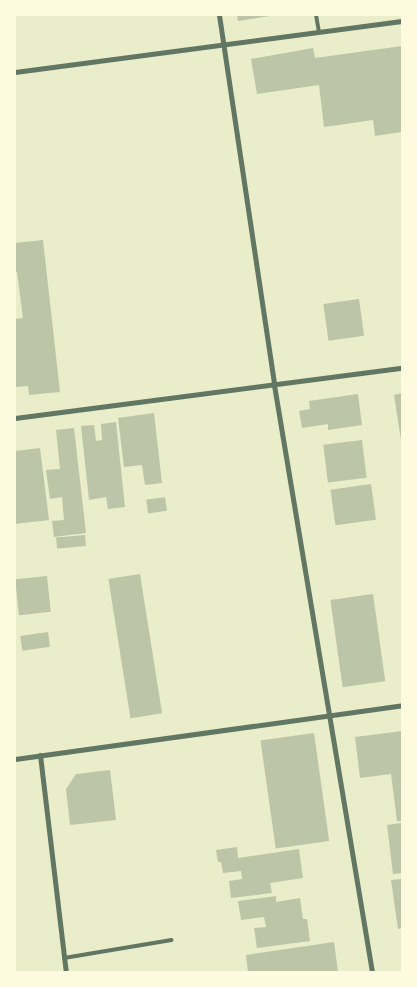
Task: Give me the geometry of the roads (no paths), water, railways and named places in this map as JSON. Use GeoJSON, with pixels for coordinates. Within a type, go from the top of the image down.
{"type":"FeatureCollection","features":[{"type":"Feature","properties":{"kind":"street"},"geometry":{"type":"LineString","coordinates":[[219,15],[274,386],[372,972]]}},
{"type":"Feature","properties":{"kind":"street"},"geometry":{"type":"LineString","coordinates":[[15,72],[402,21]]}},
{"type":"Feature","properties":{"kind":"street"},"geometry":{"type":"LineString","coordinates":[[15,418],[402,368]]}},
{"type":"Feature","properties":{"kind":"street"},"geometry":{"type":"LineString","coordinates":[[15,758],[330,717],[402,705]]}},
{"type":"Feature","properties":{"kind":"street"},"geometry":{"type":"LineString","coordinates":[[40,755],[66,972]]}},
{"type":"Feature","properties":{"kind":"lane"},"geometry":{"type":"LineString","coordinates":[[316,15],[319,32]]}},
{"type":"Feature","properties":{"kind":"lane"},"geometry":{"type":"LineString","coordinates":[[64,958],[171,940]]}}]}
